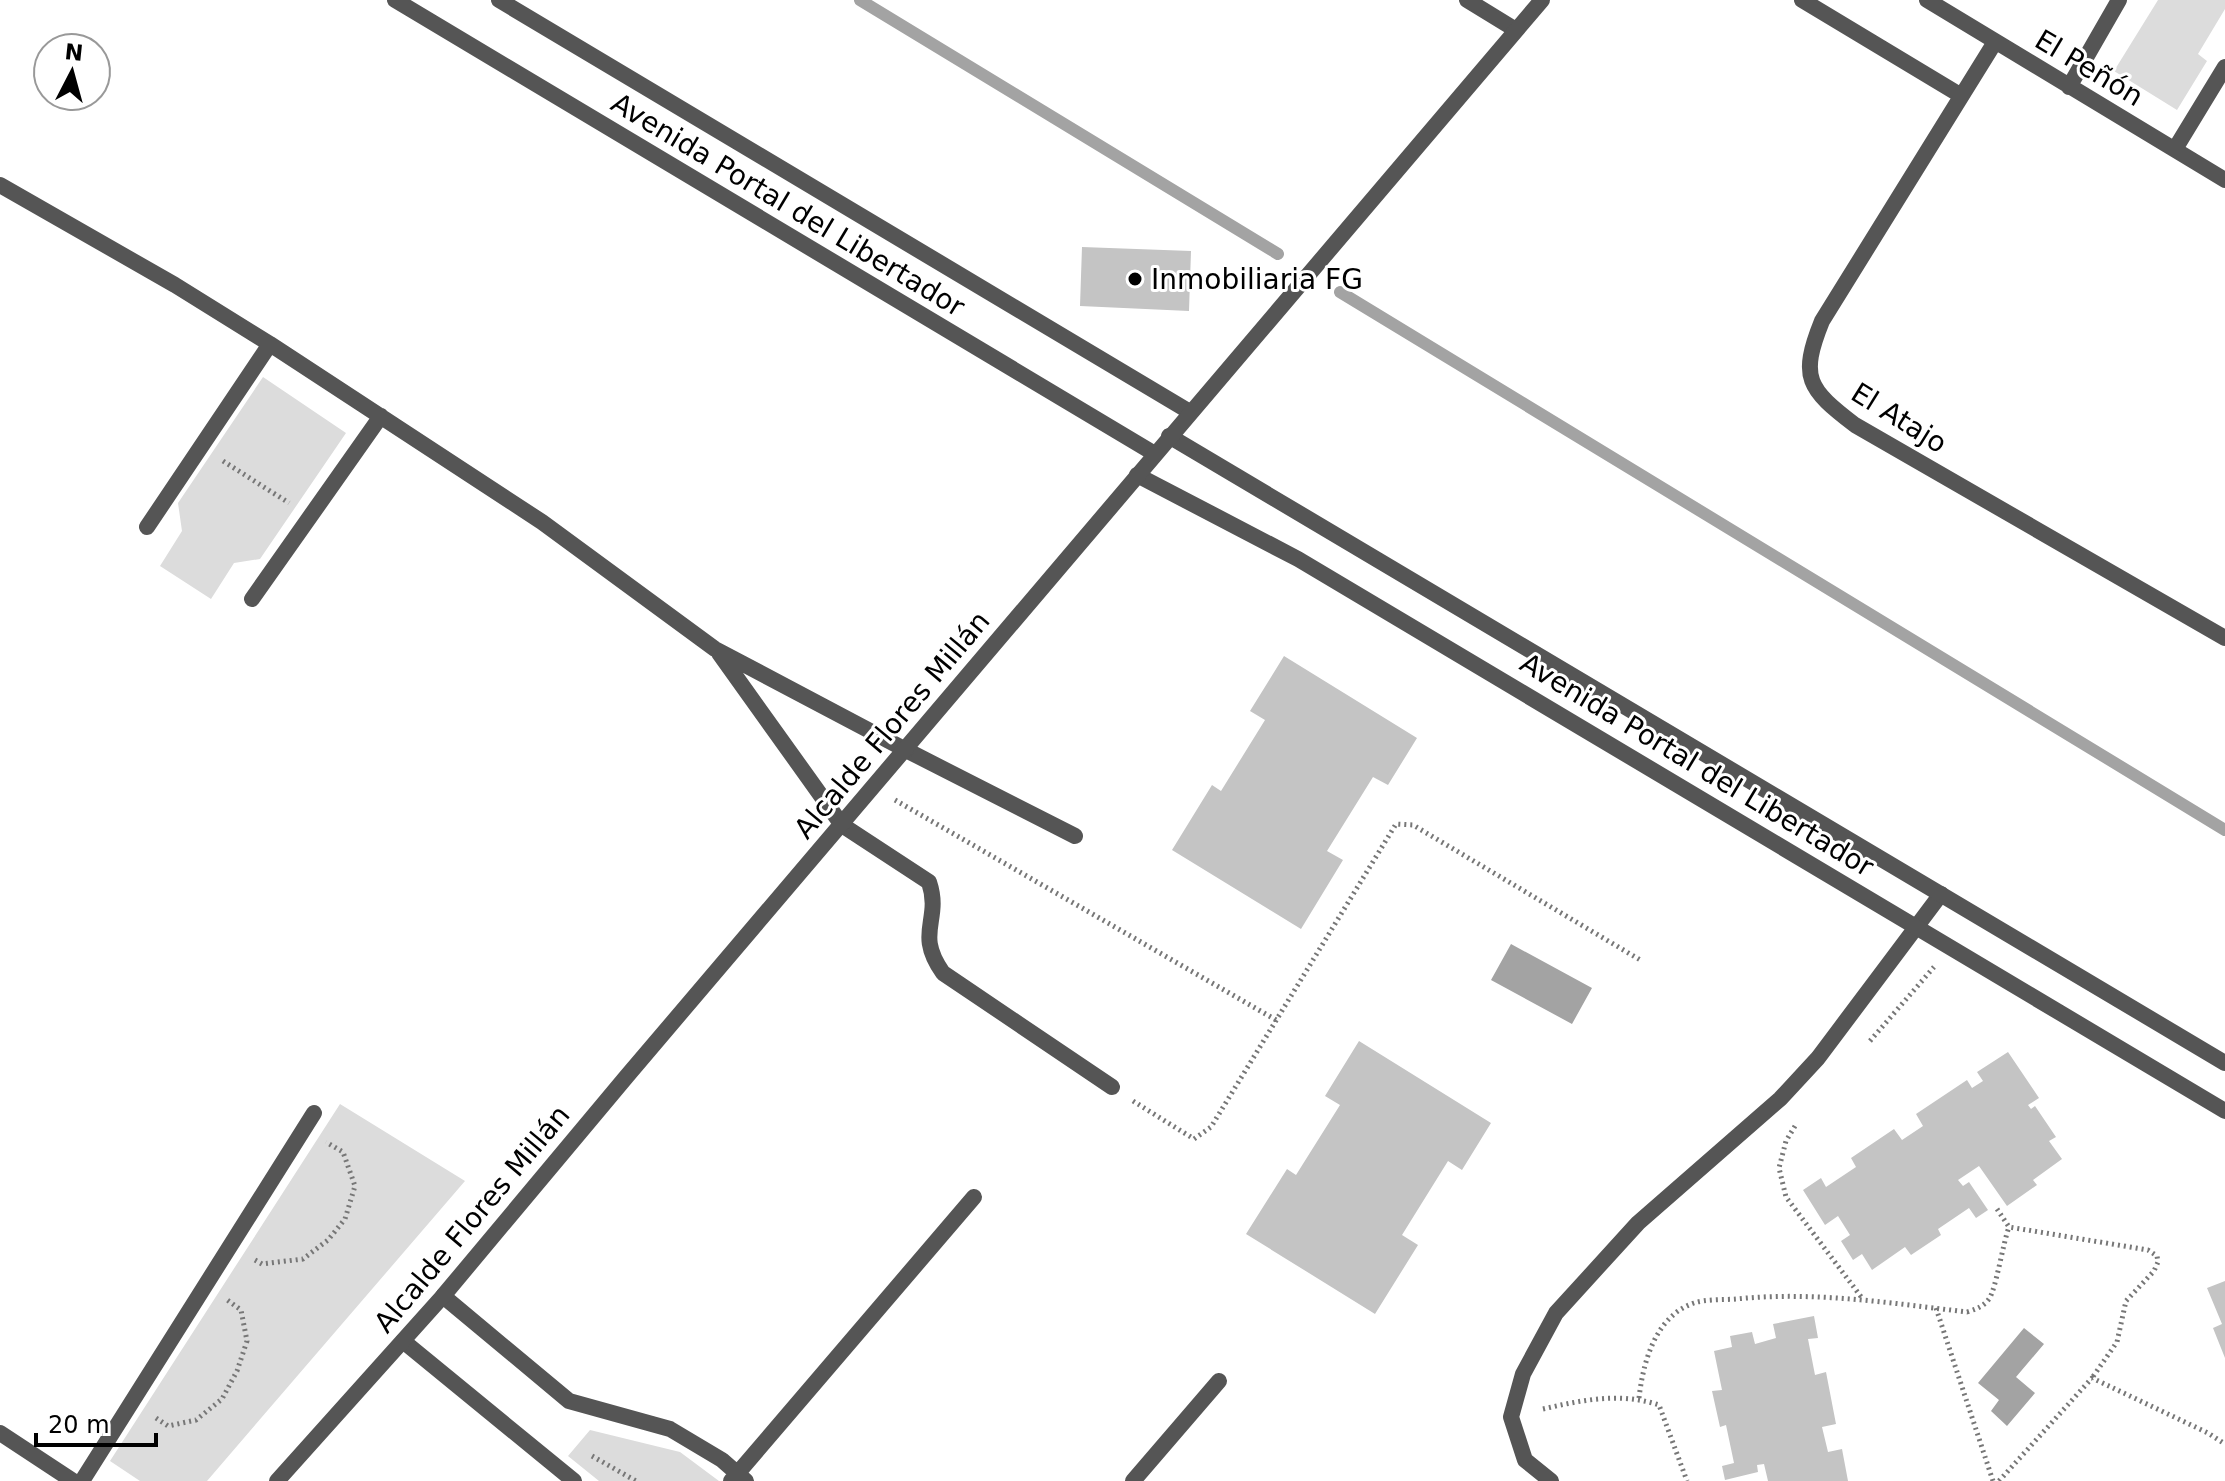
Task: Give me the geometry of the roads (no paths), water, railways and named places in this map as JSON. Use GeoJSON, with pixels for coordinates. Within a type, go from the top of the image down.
{"type":"FeatureCollection","features":[{"type":"Feature","properties":{"kind":"street","name":"Avenida Portal del Libertador"},"geometry":{"type":"LineString","coordinates":[[395,0],[1155,454]]}},
{"type":"Feature","properties":{"kind":"street","name":"Avenida Portal del Libertador"},"geometry":{"type":"LineString","coordinates":[[499,0],[1190,412]]}},
{"type":"Feature","properties":{"kind":"street"},"geometry":{"type":"LineString","coordinates":[[1467,0],[1516,30]]}},
{"type":"Feature","properties":{"kind":"street","name":"Alcalde Flores Millán"},"geometry":{"type":"LineString","coordinates":[[277,1481],[443,1296],[1169,436],[1542,0]]}},
{"type":"Feature","properties":{"kind":"street"},"geometry":{"type":"LineString","coordinates":[[1802,0],[1960,95]]}},
{"type":"Feature","properties":{"kind":"street","name":"El Peñón"},"geometry":{"type":"LineString","coordinates":[[1927,0],[2225,180]]}},
{"type":"Feature","properties":{"kind":"street"},"geometry":{"type":"LineString","coordinates":[[2069,87],[2119,0]]}},
{"type":"Feature","properties":{"kind":"street","name":"El Atajo"},"geometry":{"type":"LineString","coordinates":[[1995,42],[1822,321],[1811,349],[1809,377],[1826,403],[1855,425],[2225,638]]}},
{"type":"Feature","properties":{"kind":"street"},"geometry":{"type":"LineString","coordinates":[[2175,149],[2225,67]]}},
{"type":"Feature","properties":{"kind":"street"},"geometry":{"type":"LineString","coordinates":[[0,185],[175,285],[381,416],[542,522],[715,649],[1075,836]]}},
{"type":"Feature","properties":{"kind":"street"},"geometry":{"type":"LineString","coordinates":[[147,527],[270,344]]}},
{"type":"Feature","properties":{"kind":"street"},"geometry":{"type":"LineString","coordinates":[[252,599],[381,416]]}},
{"type":"Feature","properties":{"kind":"street","name":"Avenida Portal del Libertador"},"geometry":{"type":"LineString","coordinates":[[1169,436],[2225,1063]]}},
{"type":"Feature","properties":{"kind":"street","name":"Avenida Portal del Libertador"},"geometry":{"type":"LineString","coordinates":[[1137,475],[1324,574],[2225,1111]]}},
{"type":"Feature","properties":{"kind":"street"},"geometry":{"type":"LineString","coordinates":[[715,649],[842,825],[929,882],[934,897],[928,936],[935,962],[943,973],[1112,1087]]}},
{"type":"Feature","properties":{"kind":"street"},"geometry":{"type":"LineString","coordinates":[[1551,1481],[1525,1460],[1511,1417],[1523,1374],[1556,1313],[1638,1223],[1780,1099],[1818,1058],[1941,894]]}},
{"type":"Feature","properties":{"kind":"street"},"geometry":{"type":"LineString","coordinates":[[82,1481],[314,1113]]}},
{"type":"Feature","properties":{"kind":"street"},"geometry":{"type":"LineString","coordinates":[[443,1296],[569,1401],[670,1429],[722,1460],[738,1478],[974,1197]]}},
{"type":"Feature","properties":{"kind":"street"},"geometry":{"type":"LineString","coordinates":[[403,1341],[574,1481]]}},
{"type":"Feature","properties":{"kind":"street"},"geometry":{"type":"LineString","coordinates":[[1133,1481],[1219,1381]]}},
{"type":"Feature","properties":{"kind":"street"},"geometry":{"type":"LineString","coordinates":[[0,1433],[73,1481]]}},
{"type":"Feature","properties":{"kind":"waterway"},"geometry":{"type":"LineString","coordinates":[[860,0],[1278,254]]}},
{"type":"Feature","properties":{"kind":"waterway"},"geometry":{"type":"LineString","coordinates":[[1340,292],[2225,830]]}},
{"type":"Feature","properties":{"kind":"place","name":"Inmobiliaria FG"},"geometry":{"type":"Point","coordinates":[1135,279]}}]}
